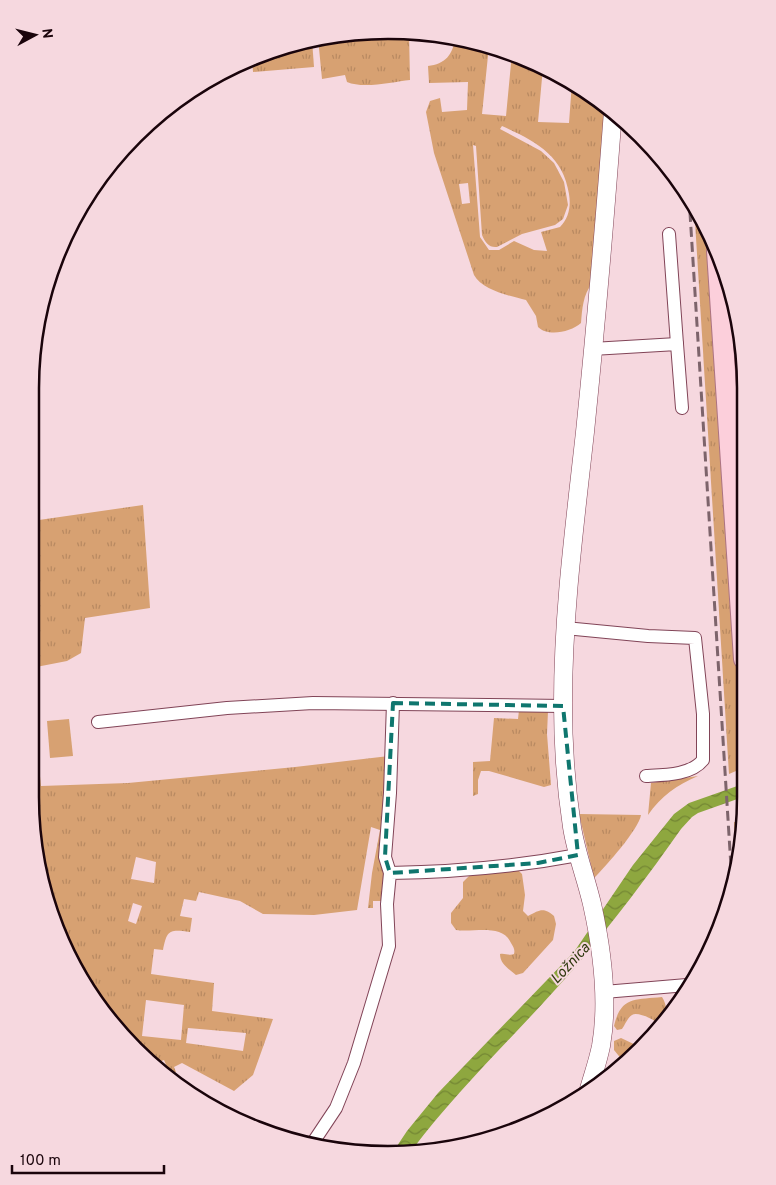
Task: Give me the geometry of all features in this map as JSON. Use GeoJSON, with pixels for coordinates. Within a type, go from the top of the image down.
{"type":"FeatureCollection","features":[{"type":"Feature","properties":{"kind":"main road"},"geometry":{"type":"LineString","coordinates":[[719,275],[737,553]]}},
{"type":"Feature","properties":{"kind":"street"},"geometry":{"type":"LineString","coordinates":[[591,1081],[601,1046],[604,1016],[602,964],[589,893],[578,856],[569,802],[563,706],[565,628],[612,120]]}},
{"type":"Feature","properties":{"kind":"street"},"geometry":{"type":"LineString","coordinates":[[669,234],[682,408]]}},
{"type":"Feature","properties":{"kind":"street"},"geometry":{"type":"LineString","coordinates":[[592,349],[677,344]]}},
{"type":"Feature","properties":{"kind":"street"},"geometry":{"type":"LineString","coordinates":[[565,628],[648,636],[695,638],[703,714],[703,760],[698,766],[690,770],[646,776]]}},
{"type":"Feature","properties":{"kind":"street"},"geometry":{"type":"LineString","coordinates":[[98,722],[227,708],[313,703],[563,706]]}},
{"type":"Feature","properties":{"kind":"street"},"geometry":{"type":"LineString","coordinates":[[315,1139],[336,1108],[354,1063],[389,946],[387,904],[390,873],[385,857],[390,793],[393,703]]}},
{"type":"Feature","properties":{"kind":"street"},"geometry":{"type":"LineString","coordinates":[[390,873],[461,871],[538,863],[578,856]]}},
{"type":"Feature","properties":{"kind":"street"},"geometry":{"type":"LineString","coordinates":[[604,992],[681,985]]}},
{"type":"Feature","properties":{"kind":"highlighted area"},"geometry":{"type":"Polygon","coordinates":[[[393,703],[563,706],[578,855],[538,863],[390,873],[385,857],[393,703]]]}},
{"type":"Feature","properties":{"kind":"green space"},"geometry":{"type":"Polygon","coordinates":[[[365,39],[409,39],[410,80],[361,85],[347,82],[345,75],[322,79],[319,45],[365,39]]]}},
{"type":"Feature","properties":{"kind":"green space"},"geometry":{"type":"Polygon","coordinates":[[[454,45],[488,54],[482,114],[506,116],[511,61],[542,75],[538,122],[569,123],[571,91],[605,115],[592,284],[585,297],[581,323],[571,329],[553,333],[542,330],[538,327],[536,316],[526,300],[483,285],[474,275],[434,153],[426,112],[430,101],[440,98],[442,112],[467,110],[468,82],[429,83],[428,66],[443,61],[454,45]],[[502,126],[500,129],[541,151],[554,163],[564,182],[568,205],[563,219],[555,225],[522,234],[497,247],[490,245],[482,235],[476,146],[473,145],[480,237],[489,250],[499,250],[514,241],[534,250],[547,251],[541,232],[560,227],[569,212],[570,198],[566,180],[561,169],[546,151],[526,137],[502,126]],[[468,183],[459,184],[462,204],[470,203],[468,183]]]}},
{"type":"Feature","properties":{"kind":"green space"},"geometry":{"type":"Polygon","coordinates":[[[313,47],[314,67],[253,72],[254,65],[313,47]]]}},
{"type":"Feature","properties":{"kind":"green space"},"geometry":{"type":"Polygon","coordinates":[[[695,223],[712,255],[737,665],[737,771],[729,774],[695,223]]]}},
{"type":"Feature","properties":{"kind":"green space"},"geometry":{"type":"Polygon","coordinates":[[[143,505],[150,608],[85,618],[81,653],[67,661],[39,666],[39,520],[143,505]]]}},
{"type":"Feature","properties":{"kind":"green space"},"geometry":{"type":"Polygon","coordinates":[[[519,710],[548,711],[547,734],[551,785],[544,787],[489,771],[481,771],[478,780],[478,794],[473,796],[473,762],[490,761],[494,718],[518,719],[519,710]]]}},
{"type":"Feature","properties":{"kind":"green space"},"geometry":{"type":"Polygon","coordinates":[[[69,719],[73,756],[50,758],[47,721],[69,719]]]}},
{"type":"Feature","properties":{"kind":"green space"},"geometry":{"type":"Polygon","coordinates":[[[389,756],[382,901],[373,901],[373,908],[368,908],[380,830],[371,827],[357,910],[314,915],[263,914],[240,901],[199,892],[196,901],[184,899],[180,916],[192,918],[190,932],[170,932],[166,938],[163,950],[154,949],[151,974],[214,983],[212,1011],[273,1019],[253,1075],[234,1091],[182,1063],[174,1067],[176,1072],[174,1073],[167,1068],[164,1060],[160,1062],[141,1044],[111,1010],[86,972],[65,931],[45,865],[39,820],[39,766],[41,786],[128,783],[389,756]],[[136,857],[131,879],[154,883],[156,862],[136,857]],[[133,903],[128,921],[136,924],[142,906],[133,903]],[[146,1000],[142,1036],[181,1040],[184,1005],[146,1000]],[[188,1028],[186,1043],[243,1051],[246,1033],[188,1028]]]}},
{"type":"Feature","properties":{"kind":"green space"},"geometry":{"type":"Polygon","coordinates":[[[698,776],[670,792],[658,802],[648,815],[651,783],[698,776]]]}},
{"type":"Feature","properties":{"kind":"green space"},"geometry":{"type":"Polygon","coordinates":[[[579,814],[641,815],[628,838],[594,878],[579,814]]]}},
{"type":"Feature","properties":{"kind":"green space"},"geometry":{"type":"Polygon","coordinates":[[[734,822],[737,822],[735,838],[734,822]]]}},
{"type":"Feature","properties":{"kind":"green space"},"geometry":{"type":"Polygon","coordinates":[[[517,869],[522,874],[525,895],[523,911],[528,916],[539,911],[547,911],[554,916],[556,924],[553,940],[523,973],[516,975],[505,966],[500,958],[500,954],[514,954],[514,948],[507,937],[501,933],[487,930],[456,930],[451,923],[451,913],[463,898],[463,882],[470,875],[517,869]]]}},
{"type":"Feature","properties":{"kind":"green space"},"geometry":{"type":"Polygon","coordinates":[[[662,997],[666,1009],[655,1022],[639,1014],[632,1015],[622,1029],[617,1030],[614,1026],[621,1009],[630,1001],[662,997]]]}},
{"type":"Feature","properties":{"kind":"green space"},"geometry":{"type":"Polygon","coordinates":[[[621,1038],[635,1044],[620,1058],[614,1050],[614,1041],[621,1038]]]}},
{"type":"Feature","properties":{"kind":"water","name":"Ložnica"},"geometry":{"type":"Polygon","coordinates":[[[737,786],[737,799],[698,813],[681,829],[577,965],[451,1102],[416,1145],[397,1146],[438,1093],[574,952],[633,865],[674,814],[689,803],[737,786]]]}},
{"type":"Feature","properties":{"kind":"railway"},"geometry":{"type":"LineString","coordinates":[[690,213],[731,865]]}}]}
